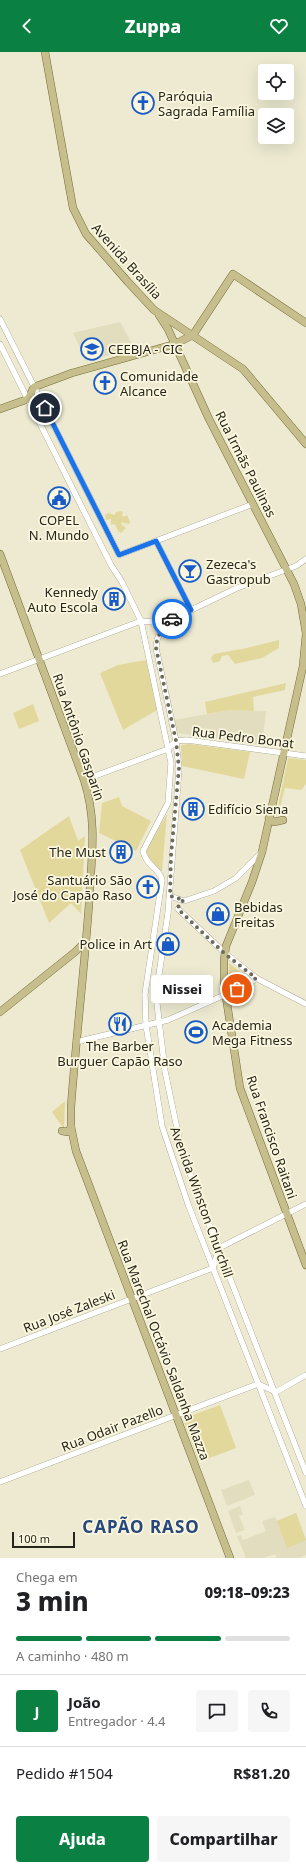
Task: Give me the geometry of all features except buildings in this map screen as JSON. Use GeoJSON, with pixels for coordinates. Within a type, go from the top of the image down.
{"type":"FeatureCollection","features":[{"type":"Feature","properties":{"kind":"main road","name":"Avenida Brasília"},"geometry":{"type":"LineString","coordinates":[[45,52],[75,214],[89,238],[154,310],[243,369],[306,444]]}},
{"type":"Feature","properties":{"kind":"main road"},"geometry":{"type":"LineString","coordinates":[[0,409],[28,399],[34,387],[72,373],[175,344],[193,335],[232,274],[306,323]]}},
{"type":"Feature","properties":{"kind":"main road","name":"Rua Irmãs Paulinas"},"geometry":{"type":"LineString","coordinates":[[154,310],[165,323],[209,419],[286,569],[301,604],[306,633],[303,666],[262,852]]}},
{"type":"Feature","properties":{"kind":"main road","name":"Rua Antônio Gasparin"},"geometry":{"type":"LineString","coordinates":[[0,554],[84,780],[90,799],[93,820],[86,941],[71,1107],[71,1127],[76,1151]]}},
{"type":"Feature","properties":{"kind":"main road"},"geometry":{"type":"LineString","coordinates":[[269,818],[277,823],[282,820]]}},
{"type":"Feature","properties":{"kind":"main road","name":"Rua Francisco Raitani"},"geometry":{"type":"LineString","coordinates":[[262,852],[225,954],[224,976],[240,1088],[306,1265]]}},
{"type":"Feature","properties":{"kind":"main road"},"geometry":{"type":"LineString","coordinates":[[0,1012],[75,952],[86,941]]}},
{"type":"Feature","properties":{"kind":"main road"},"geometry":{"type":"LineString","coordinates":[[62,1131],[68,1132],[71,1127]]}},
{"type":"Feature","properties":{"kind":"main road","name":"Rua Marechal Octávio Saldanha Mazza"},"geometry":{"type":"LineString","coordinates":[[76,1151],[230,1558]]}},
{"type":"Feature","properties":{"kind":"street"},"geometry":{"type":"LineString","coordinates":[[0,320],[119,555]]}},
{"type":"Feature","properties":{"kind":"street"},"geometry":{"type":"LineString","coordinates":[[0,344],[111,565],[122,582],[141,621],[141,628],[168,749]]}},
{"type":"Feature","properties":{"kind":"street"},"geometry":{"type":"LineString","coordinates":[[111,565],[119,555],[253,504]]}},
{"type":"Feature","properties":{"kind":"street"},"geometry":{"type":"LineString","coordinates":[[156,541],[191,610]]}},
{"type":"Feature","properties":{"kind":"street"},"geometry":{"type":"LineString","coordinates":[[0,674],[141,621],[164,623],[237,588],[296,566],[306,559]]}},
{"type":"Feature","properties":{"kind":"street","name":"Avenida Winston Churchill"},"geometry":{"type":"LineString","coordinates":[[164,623],[157,640],[156,648],[176,741],[179,773],[171,856],[170,896],[156,996],[165,1071],[180,1143],[194,1186],[306,1473]]}},
{"type":"Feature","properties":{"kind":"street","name":"Rua Pedro Bonat"},"geometry":{"type":"LineString","coordinates":[[176,741],[187,740],[306,756]]}},
{"type":"Feature","properties":{"kind":"street"},"geometry":{"type":"LineString","coordinates":[[84,780],[168,749],[176,741]]}},
{"type":"Feature","properties":{"kind":"street","name":"Avenida Winston Churchill"},"geometry":{"type":"LineString","coordinates":[[168,749],[171,768],[168,803],[143,851],[148,862],[160,874],[162,880],[144,994],[146,1025],[155,1084],[167,1144],[213,1268],[306,1506]]}},
{"type":"Feature","properties":{"kind":"street"},"geometry":{"type":"LineString","coordinates":[[178,909],[179,904],[184,900],[214,891],[229,883],[262,852]]}},
{"type":"Feature","properties":{"kind":"street"},"geometry":{"type":"LineString","coordinates":[[170,896],[184,900]]}},
{"type":"Feature","properties":{"kind":"street"},"geometry":{"type":"LineString","coordinates":[[178,909],[225,954],[256,978],[306,1004]]}},
{"type":"Feature","properties":{"kind":"street"},"geometry":{"type":"LineString","coordinates":[[168,913],[178,909]]}},
{"type":"Feature","properties":{"kind":"street"},"geometry":{"type":"LineString","coordinates":[[76,1042],[158,1022],[249,984],[256,978]]}},
{"type":"Feature","properties":{"kind":"street"},"geometry":{"type":"LineString","coordinates":[[213,1268],[219,1248],[306,1204]]}},
{"type":"Feature","properties":{"kind":"street","name":"Rua José Zaleski"},"geometry":{"type":"LineString","coordinates":[[0,1349],[213,1268]]}},
{"type":"Feature","properties":{"kind":"street"},"geometry":{"type":"LineString","coordinates":[[258,1384],[275,1391],[306,1375]]}},
{"type":"Feature","properties":{"kind":"street","name":"Rua Odair Pazello"},"geometry":{"type":"LineString","coordinates":[[0,1482],[258,1384]]}},
{"type":"Feature","properties":{"kind":"shaded area"},"geometry":{"type":"Polygon","coordinates":[[[120,322],[135,349],[86,361],[73,333],[120,322]]]}},
{"type":"Feature","properties":{"kind":"shaded area"},"geometry":{"type":"Polygon","coordinates":[[[116,512],[123,512],[122,515],[124,517],[127,515],[130,522],[129,524],[121,522],[126,528],[121,533],[118,531],[115,524],[111,525],[111,519],[106,520],[105,515],[108,513],[115,515],[116,512]]]}},
{"type":"Feature","properties":{"kind":"shaded area"},"geometry":{"type":"Polygon","coordinates":[[[279,640],[279,648],[262,658],[235,664],[228,655],[222,656],[220,661],[213,663],[211,658],[214,654],[279,640]]]}},
{"type":"Feature","properties":{"kind":"shaded area"},"geometry":{"type":"Polygon","coordinates":[[[146,660],[157,710],[123,730],[100,673],[118,665],[146,660]]]}},
{"type":"Feature","properties":{"kind":"shaded area"},"geometry":{"type":"Polygon","coordinates":[[[286,683],[285,690],[253,697],[254,711],[230,710],[207,714],[205,702],[286,683]]]}},
{"type":"Feature","properties":{"kind":"shaded area"},"geometry":{"type":"Polygon","coordinates":[[[33,704],[39,721],[19,729],[13,713],[33,704]]]}},
{"type":"Feature","properties":{"kind":"shaded area"},"geometry":{"type":"Polygon","coordinates":[[[230,710],[266,711],[262,745],[178,733],[174,720],[230,710]]]}},
{"type":"Feature","properties":{"kind":"shaded area"},"geometry":{"type":"Polygon","coordinates":[[[189,744],[250,752],[244,779],[182,766],[181,745],[189,744]]]}},
{"type":"Feature","properties":{"kind":"shaded area"},"geometry":{"type":"Polygon","coordinates":[[[288,758],[306,760],[306,784],[301,790],[285,788],[278,815],[276,816],[288,758]]]}},
{"type":"Feature","properties":{"kind":"shaded area"},"geometry":{"type":"Polygon","coordinates":[[[119,797],[122,806],[151,821],[136,851],[99,833],[102,803],[119,797]]]}},
{"type":"Feature","properties":{"kind":"shaded area"},"geometry":{"type":"Polygon","coordinates":[[[167,814],[162,871],[153,864],[149,858],[147,848],[167,814]]]}},
{"type":"Feature","properties":{"kind":"shaded area"},"geometry":{"type":"Polygon","coordinates":[[[69,816],[78,841],[85,836],[81,914],[71,903],[49,923],[20,850],[69,816]]]}},
{"type":"Feature","properties":{"kind":"shaded area"},"geometry":{"type":"Polygon","coordinates":[[[229,963],[249,979],[246,982],[229,989],[229,963]]]}},
{"type":"Feature","properties":{"kind":"shaded area"},"geometry":{"type":"Polygon","coordinates":[[[65,1101],[64,1129],[52,1112],[65,1101]]]}},
{"type":"Feature","properties":{"kind":"shaded area"},"geometry":{"type":"Polygon","coordinates":[[[220,1405],[236,1448],[199,1462],[184,1422],[187,1417],[220,1405]]]}},
{"type":"Feature","properties":{"kind":"shaded area"},"geometry":{"type":"Polygon","coordinates":[[[249,1480],[255,1495],[227,1506],[221,1490],[249,1480]]]}},
{"type":"Feature","properties":{"kind":"shaded area"},"geometry":{"type":"Polygon","coordinates":[[[240,1506],[243,1514],[239,1516],[245,1530],[236,1533],[228,1511],[240,1506]]]}},
{"type":"Feature","properties":{"kind":"shaded area"},"geometry":{"type":"Polygon","coordinates":[[[296,1513],[306,1540],[306,1555],[299,1558],[277,1558],[275,1554],[264,1558],[246,1558],[237,1536],[241,1535],[243,1540],[266,1531],[262,1521],[275,1517],[277,1521],[296,1513]]]}},
{"type":"Feature","properties":{"kind":"shaded area"},"geometry":{"type":"Polygon","coordinates":[[[296,1513],[306,1540],[287,1548],[277,1521],[296,1513]]]}},
{"type":"Feature","properties":{"kind":"way so far"},"geometry":{"type":"LineString","coordinates":[[172,619],[164,623],[156,644],[176,741],[179,768],[171,856],[170,896],[184,900],[179,904],[178,909],[225,954],[256,978],[251,983],[237,989]]}},
{"type":"Feature","properties":{"kind":"place","name":"Paróquia Sagrada Família"},"geometry":{"type":"Point","coordinates":[143,103]}},
{"type":"Feature","properties":{"kind":"place","name":"CEEBJA - CIC"},"geometry":{"type":"Point","coordinates":[92,349]}},
{"type":"Feature","properties":{"kind":"place","name":"Comunidade Alcance"},"geometry":{"type":"Point","coordinates":[105,383]}},
{"type":"Feature","properties":{"kind":"place","name":"COPEL N. Mundo"},"geometry":{"type":"Point","coordinates":[59,498]}},
{"type":"Feature","properties":{"kind":"place","name":"Zezeca's Gastropub"},"geometry":{"type":"Point","coordinates":[190,571]}},
{"type":"Feature","properties":{"kind":"place","name":"Kennedy Auto Escola"},"geometry":{"type":"Point","coordinates":[114,599]}},
{"type":"Feature","properties":{"kind":"place","name":"Edifício Siena"},"geometry":{"type":"Point","coordinates":[193,809]}},
{"type":"Feature","properties":{"kind":"place","name":"The Must"},"geometry":{"type":"Point","coordinates":[121,852]}},
{"type":"Feature","properties":{"kind":"place","name":"Santuário São José do Capão Raso"},"geometry":{"type":"Point","coordinates":[148,887]}},
{"type":"Feature","properties":{"kind":"place","name":"Bebidas Freitas"},"geometry":{"type":"Point","coordinates":[218,914]}},
{"type":"Feature","properties":{"kind":"place","name":"Police in Art"},"geometry":{"type":"Point","coordinates":[168,944]}},
{"type":"Feature","properties":{"kind":"place","name":"Nissei"},"geometry":{"type":"Point","coordinates":[237,989]}},
{"type":"Feature","properties":{"kind":"place","name":"The Barber Burguer Capão Raso"},"geometry":{"type":"Point","coordinates":[120,1024]}},
{"type":"Feature","properties":{"kind":"place","name":"Academia Mega Fitness"},"geometry":{"type":"Point","coordinates":[196,1032]}},
{"type":"Feature","properties":{"kind":"district","name":"CAPÃO RASO"},"geometry":{"type":"Point","coordinates":[141,1527]}},
{"type":"Feature","properties":{"kind":"route"},"geometry":{"type":"LineString","coordinates":[[45,408],[119,555],[156,541],[191,610],[172,619]]}}]}
